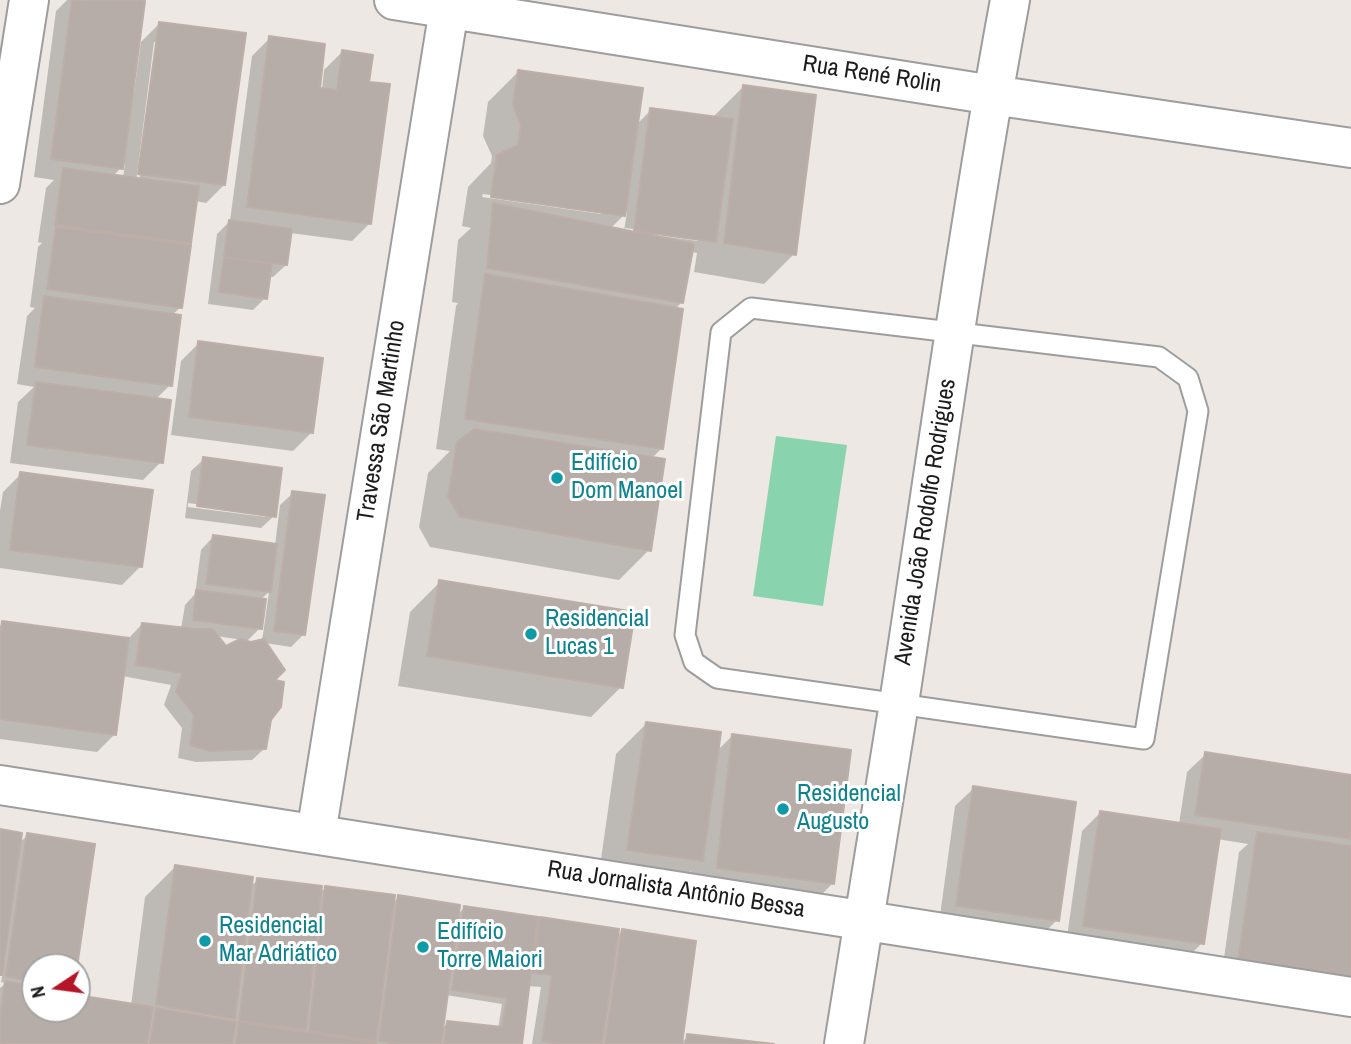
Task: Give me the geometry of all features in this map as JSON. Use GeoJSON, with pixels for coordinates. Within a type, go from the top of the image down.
{"type":"FeatureCollection","features":[{"type":"Feature","properties":{"kind":"street"},"geometry":{"type":"LineString","coordinates":[[0,184],[29,0]]}},
{"type":"Feature","properties":{"kind":"street","name":"Rua René Rolin"},"geometry":{"type":"LineString","coordinates":[[394,0],[993,95],[1351,148]]}},
{"type":"Feature","properties":{"kind":"street","name":"Avenida João Rodolfo Rodrigues"},"geometry":{"type":"LineString","coordinates":[[844,1044],[1010,0]]}},
{"type":"Feature","properties":{"kind":"street","name":"Travessa São Martinho"},"geometry":{"type":"LineString","coordinates":[[316,834],[449,9]]}},
{"type":"Feature","properties":{"kind":"street","name":"Rua Jornalista Antônio Bessa"},"geometry":{"type":"LineString","coordinates":[[0,785],[1351,997]]}},
{"type":"Feature","properties":{"kind":"lane"},"geometry":{"type":"LineString","coordinates":[[751,308],[955,333],[1158,357],[1188,378],[1198,411],[1144,739],[717,678],[694,662],[685,635],[721,332],[751,308]]}},
{"type":"Feature","properties":{"kind":"green space"},"geometry":{"type":"Polygon","coordinates":[[[776,436],[847,445],[823,606],[753,596],[776,436]]]}},
{"type":"Feature","properties":{"kind":"building"},"geometry":{"type":"Polygon","coordinates":[[[72,0],[145,1],[123,169],[51,159],[72,0]]]}},
{"type":"Feature","properties":{"kind":"building"},"geometry":{"type":"Polygon","coordinates":[[[159,22],[246,33],[225,185],[138,174],[159,22]]]}},
{"type":"Feature","properties":{"kind":"building"},"geometry":{"type":"Polygon","coordinates":[[[269,36],[325,44],[320,88],[337,90],[342,50],[373,55],[369,82],[390,84],[371,224],[247,207],[269,36]]]}},
{"type":"Feature","properties":{"kind":"building"},"geometry":{"type":"Polygon","coordinates":[[[518,70],[643,88],[625,216],[491,197],[497,155],[518,145],[521,125],[513,105],[518,70]]]}},
{"type":"Feature","properties":{"kind":"building"},"geometry":{"type":"Polygon","coordinates":[[[743,85],[816,95],[796,255],[724,243],[743,85]]]}},
{"type":"Feature","properties":{"kind":"building"},"geometry":{"type":"Polygon","coordinates":[[[650,108],[733,119],[716,242],[634,231],[650,108]]]}},
{"type":"Feature","properties":{"kind":"building"},"geometry":{"type":"Polygon","coordinates":[[[63,168],[199,186],[191,243],[55,225],[63,168]]]}},
{"type":"Feature","properties":{"kind":"building"},"geometry":{"type":"Polygon","coordinates":[[[493,203],[694,244],[683,303],[487,268],[493,203]]]}},
{"type":"Feature","properties":{"kind":"building"},"geometry":{"type":"Polygon","coordinates":[[[229,220],[292,229],[287,265],[224,257],[229,220]]]}},
{"type":"Feature","properties":{"kind":"building"},"geometry":{"type":"Polygon","coordinates":[[[56,227],[191,245],[182,308],[47,289],[56,227]]]}},
{"type":"Feature","properties":{"kind":"building"},"geometry":{"type":"Polygon","coordinates":[[[224,257],[272,264],[267,299],[219,292],[224,257]]]}},
{"type":"Feature","properties":{"kind":"building"},"geometry":{"type":"Polygon","coordinates":[[[485,274],[683,309],[663,449],[465,419],[485,274]]]}},
{"type":"Feature","properties":{"kind":"building"},"geometry":{"type":"Polygon","coordinates":[[[44,296],[181,315],[172,386],[35,367],[44,296]]]}},
{"type":"Feature","properties":{"kind":"building"},"geometry":{"type":"Polygon","coordinates":[[[198,341],[323,358],[313,433],[189,417],[198,341]]]}},
{"type":"Feature","properties":{"kind":"building"},"geometry":{"type":"Polygon","coordinates":[[[36,382],[171,400],[163,463],[27,445],[36,382]]]}},
{"type":"Feature","properties":{"kind":"building","name":"Edifício Dom Manoel"},"geometry":{"type":"Polygon","coordinates":[[[474,429],[665,459],[651,551],[460,517],[448,497],[457,442],[474,429]]]}},
{"type":"Feature","properties":{"kind":"building"},"geometry":{"type":"Polygon","coordinates":[[[203,457],[282,468],[276,517],[197,506],[203,457]]]}},
{"type":"Feature","properties":{"kind":"building"},"geometry":{"type":"Polygon","coordinates":[[[20,472],[153,490],[142,567],[10,550],[20,472]]]}},
{"type":"Feature","properties":{"kind":"building"},"geometry":{"type":"Polygon","coordinates":[[[292,491],[325,495],[305,635],[274,631],[292,491]]]}},
{"type":"Feature","properties":{"kind":"building"},"geometry":{"type":"Polygon","coordinates":[[[213,535],[277,544],[271,592],[206,584],[213,535]]]}},
{"type":"Feature","properties":{"kind":"building","name":"Residencial Lucas 1"},"geometry":{"type":"Polygon","coordinates":[[[439,580],[635,612],[623,688],[427,656],[439,580]]]}},
{"type":"Feature","properties":{"kind":"building"},"geometry":{"type":"Polygon","coordinates":[[[196,590],[266,599],[262,629],[193,620],[196,590]]]}},
{"type":"Feature","properties":{"kind":"building"},"geometry":{"type":"Polygon","coordinates":[[[2,621],[129,638],[116,735],[0,719],[2,621]]]}},
{"type":"Feature","properties":{"kind":"building"},"geometry":{"type":"Polygon","coordinates":[[[142,623],[213,629],[226,646],[240,639],[251,642],[264,639],[285,670],[275,680],[284,682],[281,707],[271,720],[266,749],[210,751],[190,745],[194,715],[176,692],[182,673],[136,665],[142,623]]]}},
{"type":"Feature","properties":{"kind":"building"},"geometry":{"type":"Polygon","coordinates":[[[646,722],[721,732],[703,861],[627,850],[646,722]]]}},
{"type":"Feature","properties":{"kind":"building","name":"Residencial Augusto"},"geometry":{"type":"Polygon","coordinates":[[[732,734],[851,750],[834,884],[717,868],[732,734]]]}},
{"type":"Feature","properties":{"kind":"building"},"geometry":{"type":"Polygon","coordinates":[[[1205,752],[1351,775],[1351,839],[1195,815],[1205,752]]]}},
{"type":"Feature","properties":{"kind":"building"},"geometry":{"type":"Polygon","coordinates":[[[973,786],[1076,802],[1059,921],[956,906],[973,786]]]}},
{"type":"Feature","properties":{"kind":"building"},"geometry":{"type":"Polygon","coordinates":[[[1100,811],[1221,829],[1204,944],[1083,926],[1100,811]]]}},
{"type":"Feature","properties":{"kind":"building"},"geometry":{"type":"Polygon","coordinates":[[[0,829],[22,833],[2,975],[0,975],[0,829]]]}},
{"type":"Feature","properties":{"kind":"building"},"geometry":{"type":"Polygon","coordinates":[[[1257,832],[1351,846],[1351,978],[1238,961],[1257,832]]]}},
{"type":"Feature","properties":{"kind":"building"},"geometry":{"type":"Polygon","coordinates":[[[27,833],[95,844],[79,953],[21,953],[21,979],[6,976],[27,833]]]}},
{"type":"Feature","properties":{"kind":"building","name":"Residencial Mar Adriático"},"geometry":{"type":"Polygon","coordinates":[[[175,865],[253,877],[235,1019],[156,1005],[175,865]]]}},
{"type":"Feature","properties":{"kind":"building"},"geometry":{"type":"Polygon","coordinates":[[[257,878],[322,886],[306,1030],[239,1021],[257,878]]]}},
{"type":"Feature","properties":{"kind":"building"},"geometry":{"type":"Polygon","coordinates":[[[325,886],[395,895],[376,1041],[309,1031],[325,886]]]}},
{"type":"Feature","properties":{"kind":"building","name":"Edifício Torre Maiori"},"geometry":{"type":"Polygon","coordinates":[[[398,895],[460,905],[441,1044],[396,1044],[379,1041],[398,895]]]}},
{"type":"Feature","properties":{"kind":"building"},"geometry":{"type":"Polygon","coordinates":[[[464,906],[538,917],[522,1044],[444,1044],[447,1021],[502,1027],[507,998],[452,990],[464,906]]]}},
{"type":"Feature","properties":{"kind":"building"},"geometry":{"type":"Polygon","coordinates":[[[540,917],[619,929],[602,1044],[558,1044],[542,1041],[552,975],[533,973],[540,917]]]}},
{"type":"Feature","properties":{"kind":"building"},"geometry":{"type":"Polygon","coordinates":[[[622,929],[696,941],[682,1044],[605,1044],[622,929]]]}},
{"type":"Feature","properties":{"kind":"building"},"geometry":{"type":"Polygon","coordinates":[[[5,981],[21,984],[21,1023],[91,1023],[91,997],[153,1007],[147,1044],[0,1044],[0,1017],[5,981]]]}},
{"type":"Feature","properties":{"kind":"building"},"geometry":{"type":"Polygon","coordinates":[[[156,1008],[236,1022],[232,1044],[150,1044],[156,1008]]]}},
{"type":"Feature","properties":{"kind":"building"},"geometry":{"type":"Polygon","coordinates":[[[239,1022],[376,1043],[376,1044],[236,1044],[239,1022]]]}},
{"type":"Feature","properties":{"kind":"building"},"geometry":{"type":"Polygon","coordinates":[[[687,1034],[774,1044],[686,1044],[687,1034]]]}},
{"type":"Feature","properties":{"kind":"place","name":"Edifício Dom Manoel"},"geometry":{"type":"Point","coordinates":[557,478]}},
{"type":"Feature","properties":{"kind":"place","name":"Residencial Lucas 1"},"geometry":{"type":"Point","coordinates":[531,634]}},
{"type":"Feature","properties":{"kind":"place","name":"Residencial Augusto"},"geometry":{"type":"Point","coordinates":[783,809]}},
{"type":"Feature","properties":{"kind":"place","name":"Residencial Mar Adriático"},"geometry":{"type":"Point","coordinates":[205,941]}},
{"type":"Feature","properties":{"kind":"place","name":"Edifício Torre Maiori"},"geometry":{"type":"Point","coordinates":[423,947]}}]}
